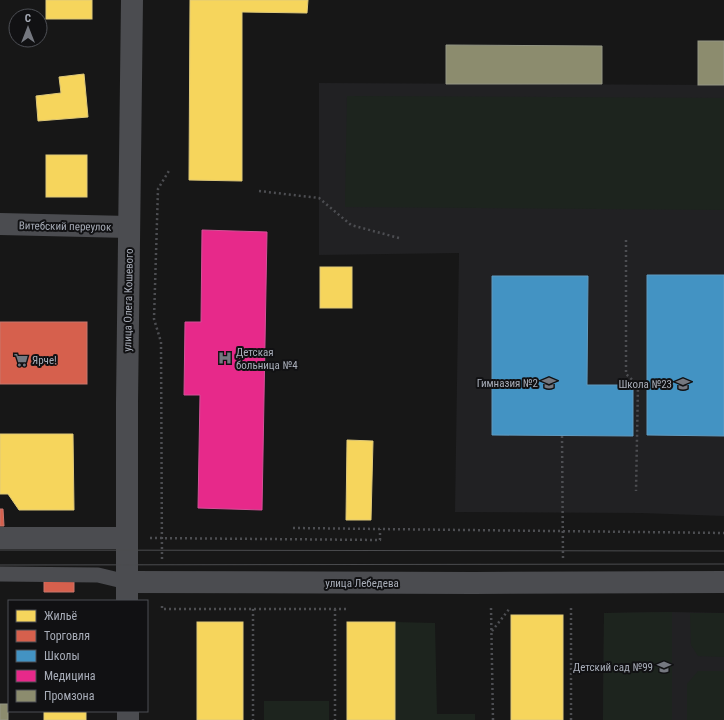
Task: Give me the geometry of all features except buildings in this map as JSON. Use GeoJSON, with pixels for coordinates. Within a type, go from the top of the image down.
{"type":"FeatureCollection","features":[{"type":"Feature","properties":{"kind":"street","name":"улица Олега Кошевого"},"geometry":{"type":"LineString","coordinates":[[127,591],[127,403],[132,0]]}},
{"type":"Feature","properties":{"kind":"street","name":"Витебский переулок"},"geometry":{"type":"LineString","coordinates":[[0,224],[129,227]]}},
{"type":"Feature","properties":{"kind":"street"},"geometry":{"type":"LineString","coordinates":[[0,538],[128,538]]}},
{"type":"Feature","properties":{"kind":"street","name":"улица Лебедева"},"geometry":{"type":"LineString","coordinates":[[127,591],[162,582],[724,582]]}},
{"type":"Feature","properties":{"kind":"lane","name":"улица Лебедева"},"geometry":{"type":"LineString","coordinates":[[0,574],[98,575],[127,591]]}},
{"type":"Feature","properties":{"kind":"path"},"geometry":{"type":"LineString","coordinates":[[162,609],[161,342],[154,319],[158,189],[170,168]]}},
{"type":"Feature","properties":{"kind":"path"},"geometry":{"type":"LineString","coordinates":[[259,191],[319,198],[351,225],[399,238]]}},
{"type":"Feature","properties":{"kind":"path"},"geometry":{"type":"LineString","coordinates":[[626,240],[626,374],[638,385],[636,491]]}},
{"type":"Feature","properties":{"kind":"path"},"geometry":{"type":"LineString","coordinates":[[562,436],[563,512]]}},
{"type":"Feature","properties":{"kind":"path"},"geometry":{"type":"LineString","coordinates":[[293,528],[724,533]]}},
{"type":"Feature","properties":{"kind":"path"},"geometry":{"type":"LineString","coordinates":[[128,538],[380,540],[380,529]]}},
{"type":"Feature","properties":{"kind":"path"},"geometry":{"type":"LineString","coordinates":[[491,608],[493,720]]}},
{"type":"Feature","properties":{"kind":"path"},"geometry":{"type":"LineString","coordinates":[[492,632],[510,608]]}},
{"type":"Feature","properties":{"kind":"path"},"geometry":{"type":"LineString","coordinates":[[571,608],[571,720]]}},
{"type":"Feature","properties":{"kind":"path"},"geometry":{"type":"LineString","coordinates":[[253,609],[253,720]]}},
{"type":"Feature","properties":{"kind":"path"},"geometry":{"type":"LineString","coordinates":[[335,609],[335,720]]}},
{"type":"Feature","properties":{"kind":"shaded area","name":"Школа №23"},"geometry":{"type":"Polygon","coordinates":[[[319,83],[724,85],[724,516],[641,513],[455,512],[459,253],[319,255],[319,83]]]}},
{"type":"Feature","properties":{"kind":"shaded area"},"geometry":{"type":"Polygon","coordinates":[[[347,96],[724,98],[724,210],[345,207],[347,96]]]}},
{"type":"Feature","properties":{"kind":"shaded area"},"geometry":{"type":"Polygon","coordinates":[[[672,612],[672,720],[603,720],[604,613],[672,612]]]}},
{"type":"Feature","properties":{"kind":"shaded area","name":"Детский сад №99"},"geometry":{"type":"Polygon","coordinates":[[[604,613],[724,613],[724,720],[603,720],[604,613]]]}},
{"type":"Feature","properties":{"kind":"shaded area"},"geometry":{"type":"Polygon","coordinates":[[[690,613],[724,613],[724,657],[698,656],[691,645],[690,613]]]}},
{"type":"Feature","properties":{"kind":"shaded area"},"geometry":{"type":"Polygon","coordinates":[[[395,622],[435,623],[437,714],[475,714],[475,720],[395,720],[395,622]]]}},
{"type":"Feature","properties":{"kind":"shaded area"},"geometry":{"type":"Polygon","coordinates":[[[698,671],[724,671],[724,720],[687,720],[687,684],[698,671]]]}},
{"type":"Feature","properties":{"kind":"shaded area"},"geometry":{"type":"Polygon","coordinates":[[[264,701],[329,701],[329,720],[264,720],[264,701]]]}},
{"type":"Feature","properties":{"kind":"tram line"},"geometry":{"type":"LineString","coordinates":[[0,550],[724,551]]}},
{"type":"Feature","properties":{"kind":"tram line"},"geometry":{"type":"LineString","coordinates":[[0,565],[724,564]]}},
{"type":"Feature","properties":{"kind":"place","name":"Детская больница №4"},"geometry":{"type":"Point","coordinates":[225,358]}},
{"type":"Feature","properties":{"kind":"place","name":"Ярче!"},"geometry":{"type":"Point","coordinates":[21,360]}},
{"type":"Feature","properties":{"kind":"place","name":"Гимназия №2"},"geometry":{"type":"Point","coordinates":[549,383]}},
{"type":"Feature","properties":{"kind":"place","name":"Школа №23"},"geometry":{"type":"Point","coordinates":[683,384]}},
{"type":"Feature","properties":{"kind":"place","name":"Детский сад №99"},"geometry":{"type":"Point","coordinates":[664,667]}}]}
